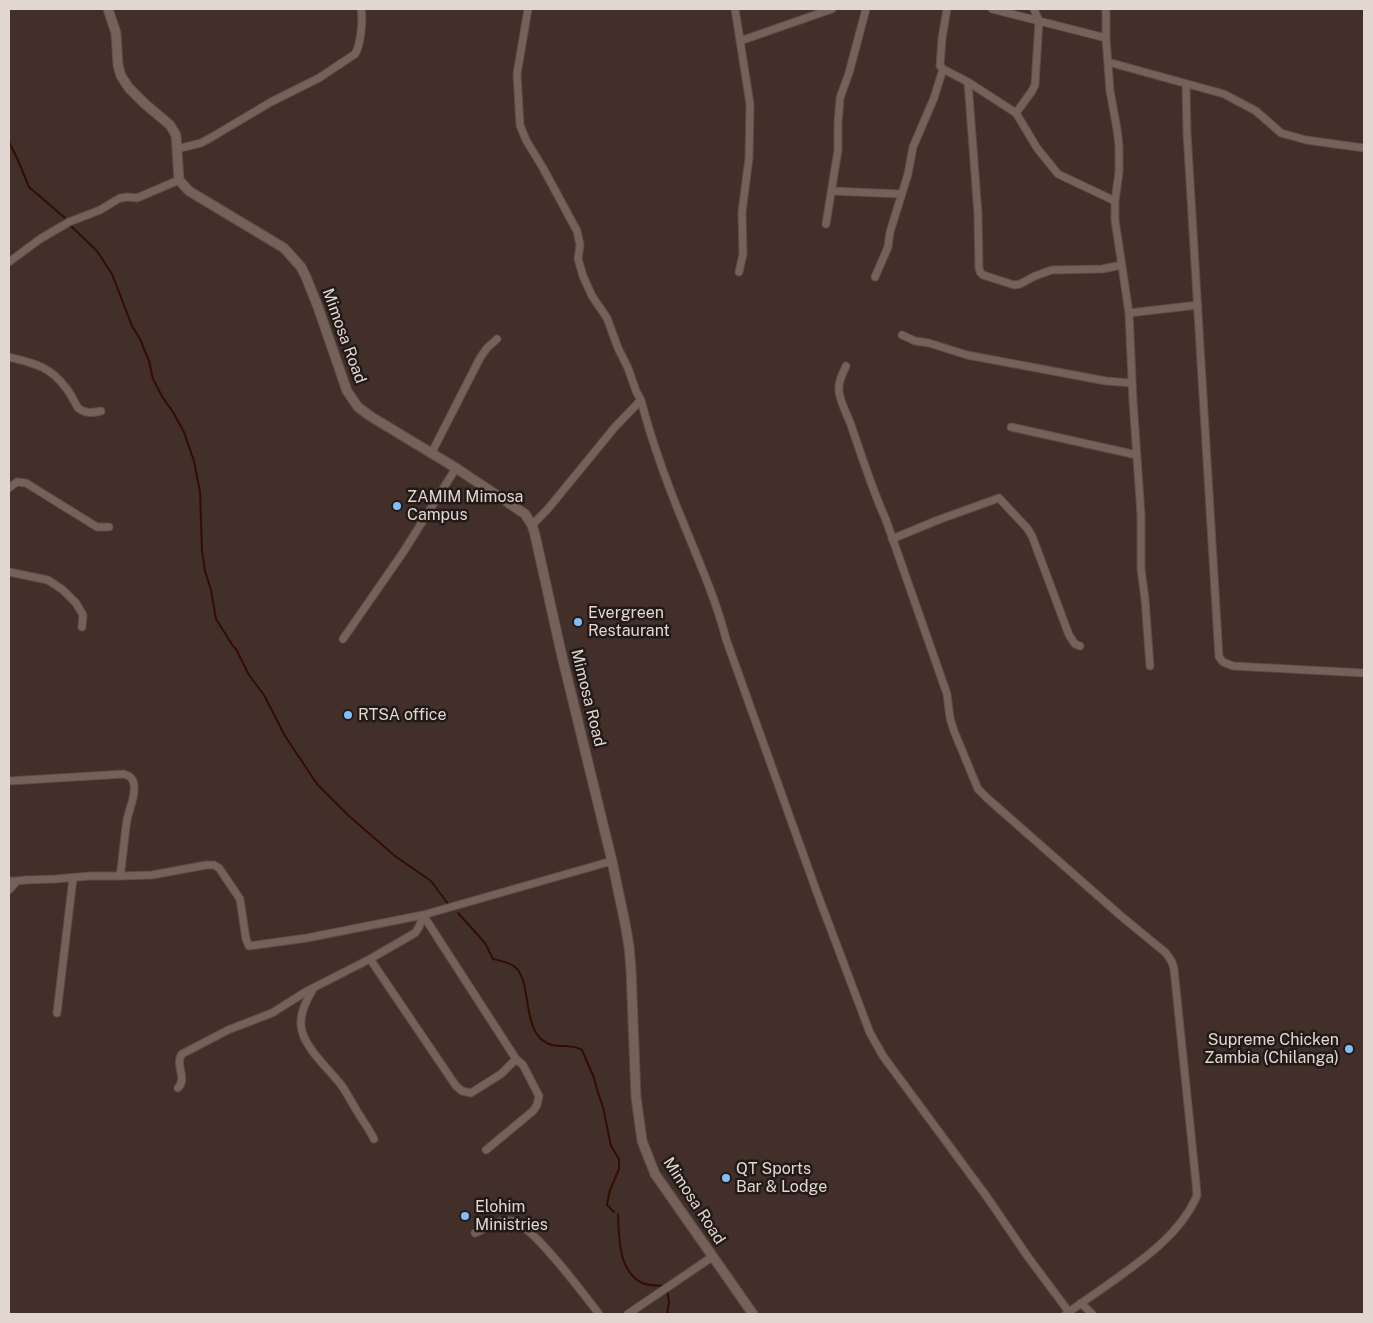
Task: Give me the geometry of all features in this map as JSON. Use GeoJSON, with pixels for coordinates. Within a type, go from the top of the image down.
{"type":"FeatureCollection","features":[{"type":"Feature","properties":{"kind":"street"},"geometry":{"type":"LineString","coordinates":[[9,262],[40,239],[69,222],[100,210],[120,198],[137,198],[179,180],[176,134],[170,125],[129,88],[121,76],[118,65],[116,33],[108,9]]}},
{"type":"Feature","properties":{"kind":"street"},"geometry":{"type":"LineString","coordinates":[[176,149],[212,137],[265,105],[319,78],[355,54],[358,49],[362,22],[361,9]]}},
{"type":"Feature","properties":{"kind":"street"},"geometry":{"type":"LineString","coordinates":[[528,9],[517,74],[520,125],[526,140],[577,231],[580,245],[578,259],[583,276],[592,296],[607,318],[641,400],[646,420],[684,525],[712,593],[726,639],[790,819],[870,1033],[877,1048],[1068,1313],[1163,1242],[1177,1228],[1197,1196],[1174,968],[1166,953],[986,798],[978,789],[954,732],[947,694],[865,463],[842,405],[839,381],[846,366]]}},
{"type":"Feature","properties":{"kind":"street"},"geometry":{"type":"LineString","coordinates":[[735,9],[750,100],[748,174],[742,212],[743,254],[739,272]]}},
{"type":"Feature","properties":{"kind":"street"},"geometry":{"type":"LineString","coordinates":[[740,42],[832,9]]}},
{"type":"Feature","properties":{"kind":"street"},"geometry":{"type":"LineString","coordinates":[[826,224],[838,150],[840,98],[849,73],[866,9]]}},
{"type":"Feature","properties":{"kind":"street"},"geometry":{"type":"LineString","coordinates":[[947,9],[940,66],[1016,113],[1037,148],[1058,174],[1115,201]]}},
{"type":"Feature","properties":{"kind":"street"},"geometry":{"type":"LineString","coordinates":[[992,9],[1106,38]]}},
{"type":"Feature","properties":{"kind":"street"},"geometry":{"type":"LineString","coordinates":[[1016,113],[1035,85],[1039,21],[1034,9]]}},
{"type":"Feature","properties":{"kind":"street"},"geometry":{"type":"LineString","coordinates":[[1106,9],[1110,91],[1118,146],[1119,172],[1115,201],[1116,228],[1129,313],[1141,515],[1141,569],[1150,666]]}},
{"type":"Feature","properties":{"kind":"street"},"geometry":{"type":"LineString","coordinates":[[1108,62],[1224,94],[1256,111],[1281,133],[1306,140],[1364,148]]}},
{"type":"Feature","properties":{"kind":"street"},"geometry":{"type":"LineString","coordinates":[[875,277],[888,247],[890,232],[908,174],[915,143],[934,98],[943,69]]}},
{"type":"Feature","properties":{"kind":"street"},"geometry":{"type":"LineString","coordinates":[[968,82],[978,214],[980,272],[983,275],[1014,286],[1052,270],[1102,269],[1122,266]]}},
{"type":"Feature","properties":{"kind":"street"},"geometry":{"type":"LineString","coordinates":[[1186,84],[1187,134],[1219,657],[1223,662],[1233,666],[1364,673]]}},
{"type":"Feature","properties":{"kind":"street","name":"Mimosa Road"},"geometry":{"type":"LineString","coordinates":[[179,180],[190,191],[284,248],[301,267],[347,391],[358,407],[456,468],[525,514],[532,525],[612,861],[629,946],[636,1097],[642,1141],[654,1174],[753,1314]]}},
{"type":"Feature","properties":{"kind":"street"},"geometry":{"type":"LineString","coordinates":[[832,191],[901,194]]}},
{"type":"Feature","properties":{"kind":"street"},"geometry":{"type":"LineString","coordinates":[[1129,313],[1198,305]]}},
{"type":"Feature","properties":{"kind":"street"},"geometry":{"type":"LineString","coordinates":[[902,335],[915,341],[929,343],[967,355],[1106,381],[1132,383]]}},
{"type":"Feature","properties":{"kind":"street"},"geometry":{"type":"LineString","coordinates":[[432,454],[480,358],[497,339]]}},
{"type":"Feature","properties":{"kind":"street"},"geometry":{"type":"LineString","coordinates":[[9,357],[40,366],[48,371],[64,385],[81,410],[90,414],[102,411]]}},
{"type":"Feature","properties":{"kind":"street"},"geometry":{"type":"LineString","coordinates":[[532,525],[547,510],[615,427],[641,400]]}},
{"type":"Feature","properties":{"kind":"street"},"geometry":{"type":"LineString","coordinates":[[1011,427],[1137,455]]}},
{"type":"Feature","properties":{"kind":"street"},"geometry":{"type":"LineString","coordinates":[[343,639],[404,551],[456,468]]}},
{"type":"Feature","properties":{"kind":"street"},"geometry":{"type":"LineString","coordinates":[[9,488],[17,482],[26,483],[97,527],[109,527]]}},
{"type":"Feature","properties":{"kind":"street"},"geometry":{"type":"LineString","coordinates":[[892,538],[999,498],[1030,531],[1070,635],[1075,644],[1080,646]]}},
{"type":"Feature","properties":{"kind":"street"},"geometry":{"type":"LineString","coordinates":[[9,572],[48,580],[63,590],[76,603],[83,614],[82,627]]}},
{"type":"Feature","properties":{"kind":"street"},"geometry":{"type":"LineString","coordinates":[[9,781],[124,774],[131,777],[134,784],[134,796],[127,821],[120,876]]}},
{"type":"Feature","properties":{"kind":"street"},"geometry":{"type":"LineString","coordinates":[[9,881],[17,882],[104,875],[152,875],[214,865],[219,868],[240,899],[246,939],[249,946],[307,938],[424,915],[612,861]]}},
{"type":"Feature","properties":{"kind":"street"},"geometry":{"type":"LineString","coordinates":[[57,1013],[72,878]]}},
{"type":"Feature","properties":{"kind":"street"},"geometry":{"type":"LineString","coordinates":[[9,890],[17,882]]}},
{"type":"Feature","properties":{"kind":"street"},"geometry":{"type":"LineString","coordinates":[[178,1088],[182,1081],[179,1058],[182,1054],[228,1030],[272,1012],[415,933],[424,915]]}},
{"type":"Feature","properties":{"kind":"street"},"geometry":{"type":"LineString","coordinates":[[424,915],[516,1059],[523,1066],[539,1096],[533,1111],[486,1150]]}},
{"type":"Feature","properties":{"kind":"street"},"geometry":{"type":"LineString","coordinates":[[370,958],[456,1086],[462,1091],[471,1093],[501,1074],[516,1059]]}},
{"type":"Feature","properties":{"kind":"street"},"geometry":{"type":"LineString","coordinates":[[313,988],[301,1018],[303,1037],[346,1092],[374,1139]]}},
{"type":"Feature","properties":{"kind":"street"},"geometry":{"type":"LineString","coordinates":[[476,1233],[502,1222],[515,1222],[522,1225],[546,1248],[600,1314]]}},
{"type":"Feature","properties":{"kind":"street"},"geometry":{"type":"LineString","coordinates":[[628,1314],[712,1256]]}},
{"type":"Feature","properties":{"kind":"street"},"geometry":{"type":"LineString","coordinates":[[1081,1303],[1092,1314]]}},
{"type":"Feature","properties":{"kind":"waterway"},"geometry":{"type":"LineString","coordinates":[[9,142],[29,187],[65,218]]}},
{"type":"Feature","properties":{"kind":"waterway"},"geometry":{"type":"LineString","coordinates":[[70,225],[97,251],[112,274],[132,326],[140,339],[149,361],[153,379],[184,432],[194,461],[200,492],[202,551],[216,619],[236,649],[249,675],[264,695],[285,736],[317,784],[349,816],[395,856],[431,881],[449,905]]}},
{"type":"Feature","properties":{"kind":"waterway"},"geometry":{"type":"LineString","coordinates":[[458,913],[485,943],[493,959],[510,964],[520,973],[535,1032],[541,1039],[551,1045],[582,1050],[594,1078],[603,1107],[611,1146],[619,1159],[619,1169],[610,1190],[607,1205],[614,1212]]}},
{"type":"Feature","properties":{"kind":"waterway"},"geometry":{"type":"LineString","coordinates":[[618,1214],[621,1253],[628,1270],[634,1278],[642,1283],[665,1286]]}},
{"type":"Feature","properties":{"kind":"waterway"},"geometry":{"type":"LineString","coordinates":[[667,1290],[669,1302],[667,1314]]}},
{"type":"Feature","properties":{"kind":"place","name":"ZAMIM Mimosa Campus"},"geometry":{"type":"Point","coordinates":[397,506]}},
{"type":"Feature","properties":{"kind":"place","name":"Evergreen Restaurant"},"geometry":{"type":"Point","coordinates":[578,622]}},
{"type":"Feature","properties":{"kind":"place","name":"RTSA office"},"geometry":{"type":"Point","coordinates":[348,715]}},
{"type":"Feature","properties":{"kind":"place","name":"Supreme Chicken Zambia (Chilanga)"},"geometry":{"type":"Point","coordinates":[1349,1049]}},
{"type":"Feature","properties":{"kind":"place","name":"QT Sports Bar & Lodge"},"geometry":{"type":"Point","coordinates":[726,1178]}},
{"type":"Feature","properties":{"kind":"place","name":"Elohim Ministries"},"geometry":{"type":"Point","coordinates":[465,1216]}}]}
